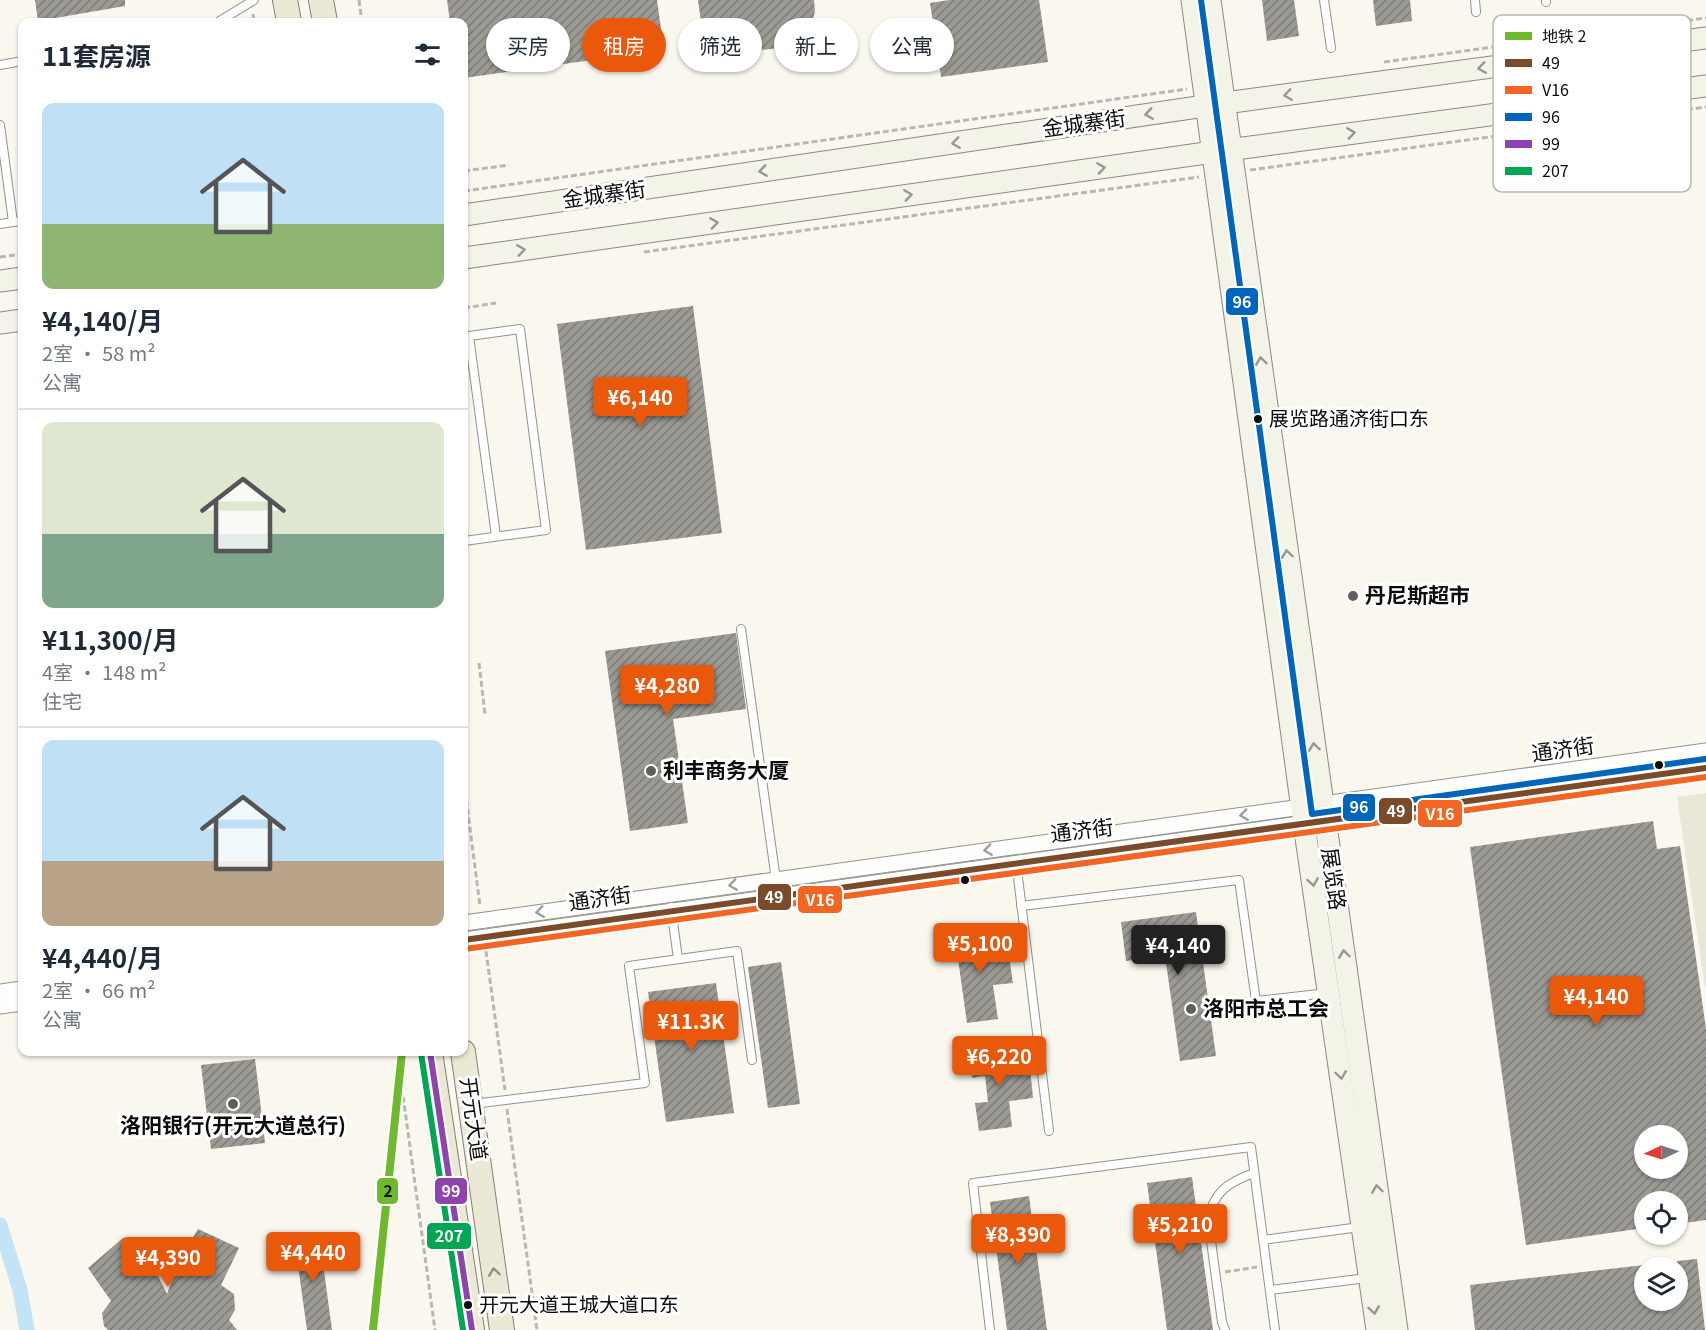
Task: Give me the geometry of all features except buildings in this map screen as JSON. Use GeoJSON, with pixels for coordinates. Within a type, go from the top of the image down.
{"type":"FeatureCollection","features":[{"type":"Feature","properties":{"kind":"main road"},"geometry":{"type":"LineString","coordinates":[[285,0],[288,18]]}},
{"type":"Feature","properties":{"kind":"main road"},"geometry":{"type":"LineString","coordinates":[[321,0],[324,18]]}},
{"type":"Feature","properties":{"kind":"main road","name":"展览路"},"geometry":{"type":"LineString","coordinates":[[1192,0],[1222,151],[1313,815],[1340,992],[1379,1276],[1377,1330]]}},
{"type":"Feature","properties":{"kind":"main road","name":"展览路"},"geometry":{"type":"LineString","coordinates":[[1210,0],[1212,99]]}},
{"type":"Feature","properties":{"kind":"main road","name":"金城寨街"},"geometry":{"type":"LineString","coordinates":[[1691,40],[1706,38]]}},
{"type":"Feature","properties":{"kind":"main road","name":"金城寨街"},"geometry":{"type":"LineString","coordinates":[[468,214],[1212,99],[1493,64]]}},
{"type":"Feature","properties":{"kind":"main road","name":"金城寨街"},"geometry":{"type":"LineString","coordinates":[[1691,88],[1706,86]]}},
{"type":"Feature","properties":{"kind":"main road","name":"金城寨街"},"geometry":{"type":"LineString","coordinates":[[468,257],[1493,115]]}},
{"type":"Feature","properties":{"kind":"main road"},"geometry":{"type":"LineString","coordinates":[[0,281],[18,279]]}},
{"type":"Feature","properties":{"kind":"main road"},"geometry":{"type":"LineString","coordinates":[[0,323],[18,321]]}},
{"type":"Feature","properties":{"kind":"main road","name":"开元大道"},"geometry":{"type":"LineString","coordinates":[[431,1056],[472,1330]]}},
{"type":"Feature","properties":{"kind":"main road","name":"开元大道"},"geometry":{"type":"LineString","coordinates":[[464,1056],[502,1330]]}},
{"type":"Feature","properties":{"kind":"main road","name":"展览路"},"geometry":{"type":"LineString","coordinates":[[1379,1276],[1397,1330]]}},
{"type":"Feature","properties":{"kind":"street","name":"通济街"},"geometry":{"type":"LineString","coordinates":[[1313,815],[1706,751]]}},
{"type":"Feature","properties":{"kind":"street","name":"通济街"},"geometry":{"type":"LineString","coordinates":[[468,923],[776,880],[1015,854],[1313,815],[1706,768]]}},
{"type":"Feature","properties":{"kind":"street","name":"通济街"},"geometry":{"type":"LineString","coordinates":[[468,939],[671,910],[1015,854]]}},
{"type":"Feature","properties":{"kind":"street"},"geometry":{"type":"LineString","coordinates":[[3,999],[18,991]]}},
{"type":"Feature","properties":{"kind":"street"},"geometry":{"type":"LineString","coordinates":[[3,999],[18,1002]]}},
{"type":"Feature","properties":{"kind":"lane"},"geometry":{"type":"LineString","coordinates":[[225,18],[254,0]]}},
{"type":"Feature","properties":{"kind":"lane"},"geometry":{"type":"LineString","coordinates":[[1324,0],[1331,48]]}},
{"type":"Feature","properties":{"kind":"lane"},"geometry":{"type":"LineString","coordinates":[[1475,0],[1476,12]]}},
{"type":"Feature","properties":{"kind":"lane"},"geometry":{"type":"LineString","coordinates":[[0,65],[18,63]]}},
{"type":"Feature","properties":{"kind":"lane"},"geometry":{"type":"LineString","coordinates":[[0,126],[13,222]]}},
{"type":"Feature","properties":{"kind":"lane"},"geometry":{"type":"LineString","coordinates":[[0,224],[18,221]]}},
{"type":"Feature","properties":{"kind":"lane"},"geometry":{"type":"LineString","coordinates":[[468,540],[546,530],[520,329],[469,336],[496,536]]}},
{"type":"Feature","properties":{"kind":"lane"},"geometry":{"type":"LineString","coordinates":[[741,629],[776,880]]}},
{"type":"Feature","properties":{"kind":"lane"},"geometry":{"type":"LineString","coordinates":[[1015,854],[1049,1131]]}},
{"type":"Feature","properties":{"kind":"lane"},"geometry":{"type":"LineString","coordinates":[[1022,906],[1239,880],[1256,1001],[1340,992]]}},
{"type":"Feature","properties":{"kind":"lane"},"geometry":{"type":"LineString","coordinates":[[668,894],[678,959]]}},
{"type":"Feature","properties":{"kind":"lane"},"geometry":{"type":"LineString","coordinates":[[471,1104],[645,1083],[629,966],[737,951],[752,1060]]}},
{"type":"Feature","properties":{"kind":"lane"},"geometry":{"type":"LineString","coordinates":[[990,1330],[973,1184],[1251,1147],[1275,1330]]}},
{"type":"Feature","properties":{"kind":"lane"},"geometry":{"type":"LineString","coordinates":[[1225,1330],[1214,1273],[1208,1219],[1211,1204],[1221,1189],[1233,1181],[1254,1173]]}},
{"type":"Feature","properties":{"kind":"lane"},"geometry":{"type":"LineString","coordinates":[[1263,1240],[1372,1226]]}},
{"type":"Feature","properties":{"kind":"lane"},"geometry":{"type":"LineString","coordinates":[[1270,1290],[1379,1276]]}},
{"type":"Feature","properties":{"kind":"path"},"geometry":{"type":"LineString","coordinates":[[359,0],[361,18]]}},
{"type":"Feature","properties":{"kind":"path"},"geometry":{"type":"LineString","coordinates":[[1691,20],[1706,18]]}},
{"type":"Feature","properties":{"kind":"path"},"geometry":{"type":"LineString","coordinates":[[1373,63],[1493,47]]}},
{"type":"Feature","properties":{"kind":"path"},"geometry":{"type":"LineString","coordinates":[[468,191],[1212,99]]}},
{"type":"Feature","properties":{"kind":"path"},"geometry":{"type":"LineString","coordinates":[[1691,109],[1706,107]]}},
{"type":"Feature","properties":{"kind":"path"},"geometry":{"type":"LineString","coordinates":[[636,253],[1493,136]]}},
{"type":"Feature","properties":{"kind":"path"},"geometry":{"type":"LineString","coordinates":[[468,170],[509,165]]}},
{"type":"Feature","properties":{"kind":"path"},"geometry":{"type":"LineString","coordinates":[[0,257],[18,255]]}},
{"type":"Feature","properties":{"kind":"path"},"geometry":{"type":"LineString","coordinates":[[468,307],[496,303]]}},
{"type":"Feature","properties":{"kind":"path"},"geometry":{"type":"LineString","coordinates":[[479,663],[485,714]]}},
{"type":"Feature","properties":{"kind":"path"},"geometry":{"type":"LineString","coordinates":[[468,813],[482,921]]}},
{"type":"Feature","properties":{"kind":"path"},"geometry":{"type":"LineString","coordinates":[[484,937],[537,1330]]}},
{"type":"Feature","properties":{"kind":"path"},"geometry":{"type":"LineString","coordinates":[[398,1056],[435,1330]]}},
{"type":"Feature","properties":{"kind":"path"},"geometry":{"type":"LineString","coordinates":[[1214,1273],[1246,1269]]}},
{"type":"Feature","properties":{"kind":"shaded area"},"geometry":{"type":"Polygon","coordinates":[[[1706,793],[1706,986],[1705,987],[1677,797],[1706,793]]]}},
{"type":"Feature","properties":{"kind":"waterway"},"geometry":{"type":"LineString","coordinates":[[0,1225],[20,1290],[27,1330]]}},
{"type":"Feature","properties":{"kind":"metro line","name":"2"},"geometry":{"type":"LineString","coordinates":[[373,1330],[402,1056]]}},
{"type":"Feature","properties":{"kind":"transit line","name":"96"},"geometry":{"type":"LineString","coordinates":[[1201,0],[1312,814],[1705,759]]}},
{"type":"Feature","properties":{"kind":"transit line","name":"49"},"geometry":{"type":"LineString","coordinates":[[468,939],[1706,768]]}},
{"type":"Feature","properties":{"kind":"transit line","name":"V16"},"geometry":{"type":"LineString","coordinates":[[468,949],[1706,777]]}},
{"type":"Feature","properties":{"kind":"transit line","name":"207"},"geometry":{"type":"LineString","coordinates":[[421,1056],[463,1330]]}},
{"type":"Feature","properties":{"kind":"transit line","name":"99"},"geometry":{"type":"LineString","coordinates":[[431,1056],[472,1330]]}},
{"type":"Feature","properties":{"kind":"place","name":"展览路通济街口东"},"geometry":{"type":"Point","coordinates":[1258,419]}},
{"type":"Feature","properties":{"kind":"place","name":"丹尼斯超市"},"geometry":{"type":"Point","coordinates":[1353,596]}},
{"type":"Feature","properties":{"kind":"place","name":"利丰商务大厦"},"geometry":{"type":"Point","coordinates":[651,771]}},
{"type":"Feature","properties":{"kind":"place","name":"洛阳市总工会"},"geometry":{"type":"Point","coordinates":[1191,1009]}},
{"type":"Feature","properties":{"kind":"place","name":"洛阳银行(开元大道总行)"},"geometry":{"type":"Point","coordinates":[233,1104]}},
{"type":"Feature","properties":{"kind":"place","name":"开元大道王城大道口东"},"geometry":{"type":"Point","coordinates":[468,1305]}}]}
